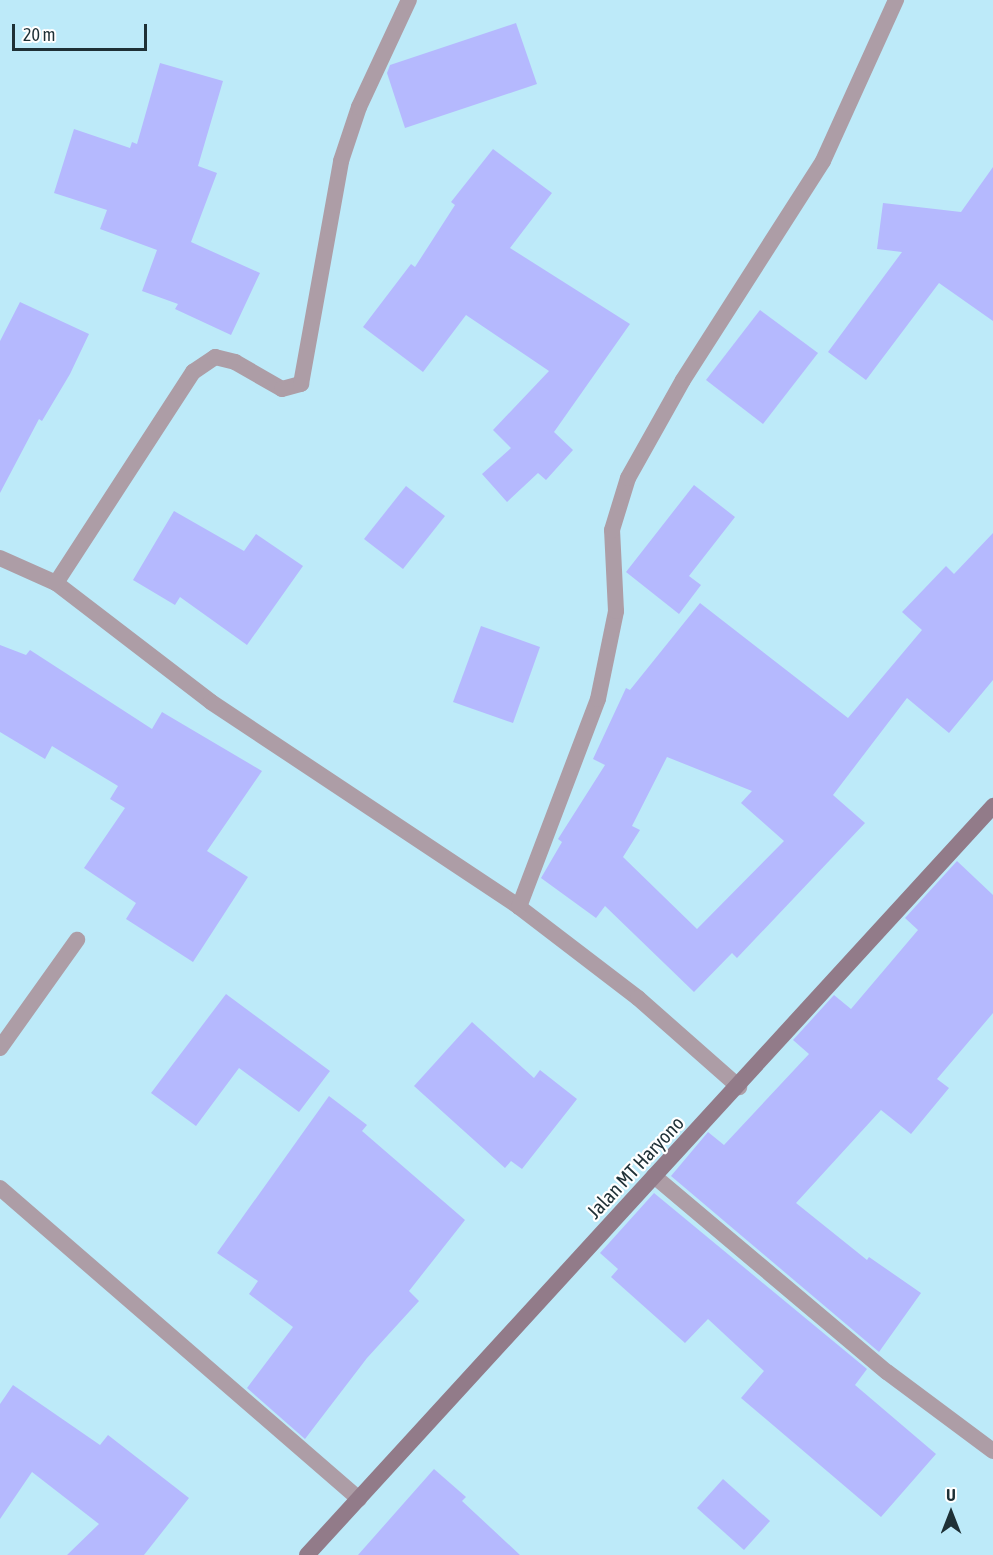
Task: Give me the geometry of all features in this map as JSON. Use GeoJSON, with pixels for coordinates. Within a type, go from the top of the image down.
{"type":"FeatureCollection","features":[{"type":"Feature","properties":{"kind":"main road","name":"Jalan MT Haryono"},"geometry":{"type":"LineString","coordinates":[[307,1555],[654,1176],[739,1087],[993,807]]}},
{"type":"Feature","properties":{"kind":"street"},"geometry":{"type":"LineString","coordinates":[[56,583],[193,372],[215,357],[235,362],[282,389],[301,384],[341,161],[359,107],[409,0]]}},
{"type":"Feature","properties":{"kind":"street"},"geometry":{"type":"LineString","coordinates":[[519,907],[598,699],[616,610],[612,530],[628,478],[683,380],[823,161],[896,0]]}},
{"type":"Feature","properties":{"kind":"street"},"geometry":{"type":"LineString","coordinates":[[0,558],[56,583],[211,702],[519,907],[638,998],[739,1087]]}},
{"type":"Feature","properties":{"kind":"street"},"geometry":{"type":"LineString","coordinates":[[0,1048],[77,940]]}},
{"type":"Feature","properties":{"kind":"street"},"geometry":{"type":"LineString","coordinates":[[654,1176],[887,1372],[993,1451]]}},
{"type":"Feature","properties":{"kind":"street"},"geometry":{"type":"LineString","coordinates":[[0,1188],[359,1499]]}},
{"type":"Feature","properties":{"kind":"building"},"geometry":{"type":"Polygon","coordinates":[[[516,23],[537,84],[405,128],[387,73],[390,65],[516,23]]]}},
{"type":"Feature","properties":{"kind":"building"},"geometry":{"type":"Polygon","coordinates":[[[160,63],[223,81],[198,166],[217,173],[191,242],[260,273],[231,335],[175,309],[178,304],[142,291],[157,250],[100,229],[107,210],[54,193],[74,129],[130,148],[132,142],[137,144],[160,63]]]}},
{"type":"Feature","properties":{"kind":"building"},"geometry":{"type":"Polygon","coordinates":[[[493,149],[552,193],[510,248],[630,324],[554,432],[573,450],[546,480],[538,473],[507,502],[482,474],[511,448],[493,430],[549,371],[466,315],[423,372],[363,327],[411,264],[415,267],[455,205],[451,202],[493,149]]]}},
{"type":"Feature","properties":{"kind":"building"},"geometry":{"type":"Polygon","coordinates":[[[993,167],[993,321],[939,283],[866,380],[828,352],[902,252],[877,249],[883,203],[961,212],[993,167]]]}},
{"type":"Feature","properties":{"kind":"building"},"geometry":{"type":"Polygon","coordinates":[[[20,302],[89,334],[70,374],[42,421],[39,419],[0,493],[0,341],[20,302]]]}},
{"type":"Feature","properties":{"kind":"building"},"geometry":{"type":"Polygon","coordinates":[[[760,310],[818,353],[763,424],[706,380],[760,310]]]}},
{"type":"Feature","properties":{"kind":"building"},"geometry":{"type":"Polygon","coordinates":[[[694,485],[735,517],[689,576],[701,585],[679,614],[626,572],[694,485]]]}},
{"type":"Feature","properties":{"kind":"building"},"geometry":{"type":"Polygon","coordinates":[[[406,486],[445,516],[403,569],[364,539],[406,486]]]}},
{"type":"Feature","properties":{"kind":"building"},"geometry":{"type":"Polygon","coordinates":[[[174,511],[244,551],[256,534],[303,566],[247,645],[180,597],[175,605],[133,580],[174,511]]]}},
{"type":"Feature","properties":{"kind":"building"},"geometry":{"type":"Polygon","coordinates":[[[993,533],[993,680],[949,733],[907,698],[833,795],[865,823],[737,958],[732,953],[694,992],[605,906],[596,918],[541,878],[562,842],[558,839],[605,765],[593,759],[626,688],[630,690],[700,603],[848,718],[922,630],[902,612],[946,566],[954,574],[993,533]],[[667,757],[632,826],[640,830],[623,857],[697,929],[784,841],[741,803],[752,791],[667,757]]]}},
{"type":"Feature","properties":{"kind":"building"},"geometry":{"type":"Polygon","coordinates":[[[481,626],[540,647],[513,723],[453,702],[481,626]]]}},
{"type":"Feature","properties":{"kind":"building"},"geometry":{"type":"Polygon","coordinates":[[[0,645],[26,655],[30,650],[152,729],[162,712],[262,771],[207,851],[248,877],[193,962],[126,919],[136,903],[84,868],[125,808],[110,799],[118,786],[52,746],[45,759],[0,732],[0,645]]]}},
{"type":"Feature","properties":{"kind":"building"},"geometry":{"type":"Polygon","coordinates":[[[957,861],[993,895],[993,1013],[937,1079],[949,1088],[911,1134],[881,1110],[796,1203],[867,1260],[869,1257],[921,1293],[879,1352],[671,1176],[708,1132],[724,1145],[809,1054],[793,1040],[834,995],[851,1009],[918,930],[905,918],[957,861]]]}},
{"type":"Feature","properties":{"kind":"building"},"geometry":{"type":"Polygon","coordinates":[[[226,994],[330,1071],[299,1112],[239,1068],[196,1126],[151,1093],[226,994]]]}},
{"type":"Feature","properties":{"kind":"building"},"geometry":{"type":"Polygon","coordinates":[[[472,1022],[534,1078],[540,1070],[577,1099],[522,1169],[511,1161],[505,1168],[414,1086],[472,1022]]]}},
{"type":"Feature","properties":{"kind":"building"},"geometry":{"type":"Polygon","coordinates":[[[329,1096],[367,1125],[362,1131],[465,1220],[409,1291],[419,1301],[367,1358],[305,1439],[247,1388],[293,1327],[249,1294],[258,1281],[217,1253],[329,1096]]]}},
{"type":"Feature","properties":{"kind":"building"},"geometry":{"type":"Polygon","coordinates":[[[654,1193],[867,1369],[855,1385],[936,1454],[881,1517],[741,1398],[764,1371],[708,1319],[685,1343],[611,1277],[618,1269],[600,1253],[654,1193]]]}},
{"type":"Feature","properties":{"kind":"building"},"geometry":{"type":"Polygon","coordinates":[[[13,1385],[100,1445],[108,1435],[189,1498],[144,1555],[67,1555],[99,1524],[32,1472],[0,1519],[0,1404],[13,1385]]]}},
{"type":"Feature","properties":{"kind":"building"},"geometry":{"type":"Polygon","coordinates":[[[434,1469],[466,1497],[462,1501],[520,1555],[358,1555],[434,1469]]]}},
{"type":"Feature","properties":{"kind":"building"},"geometry":{"type":"Polygon","coordinates":[[[723,1479],[770,1521],[744,1550],[697,1508],[723,1479]]]}}]}
